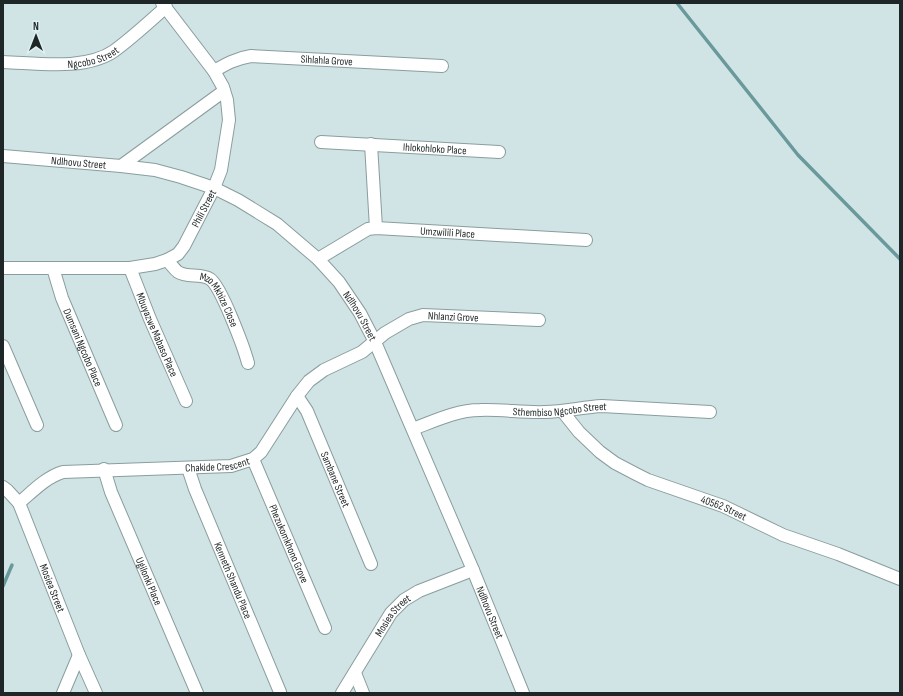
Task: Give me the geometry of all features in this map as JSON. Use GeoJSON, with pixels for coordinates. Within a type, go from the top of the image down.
{"type":"FeatureCollection","features":[{"type":"Feature","properties":{"kind":"street","name":"Ngcobo Street"},"geometry":{"type":"LineString","coordinates":[[3,62],[55,64],[81,63],[96,59],[113,52],[164,5]]}},
{"type":"Feature","properties":{"kind":"street","name":"Phili Street"},"geometry":{"type":"LineString","coordinates":[[3,268],[130,268],[155,264],[167,260],[178,254],[184,246],[214,188],[221,170],[229,120],[227,100],[214,70],[164,5]]}},
{"type":"Feature","properties":{"kind":"street","name":"Sihlahla Grove"},"geometry":{"type":"LineString","coordinates":[[214,70],[242,57],[252,56],[442,66]]}},
{"type":"Feature","properties":{"kind":"street"},"geometry":{"type":"LineString","coordinates":[[121,166],[224,91]]}},
{"type":"Feature","properties":{"kind":"street","name":"Ihlokohloko Place"},"geometry":{"type":"LineString","coordinates":[[321,142],[498,152]]}},
{"type":"Feature","properties":{"kind":"street"},"geometry":{"type":"LineString","coordinates":[[371,144],[376,228]]}},
{"type":"Feature","properties":{"kind":"street","name":"Ndlhovu Street"},"geometry":{"type":"LineString","coordinates":[[3,156],[155,170],[214,188],[238,200],[277,224],[318,259],[343,288],[360,313],[375,342],[473,570],[523,693]]}},
{"type":"Feature","properties":{"kind":"street","name":"Umzwilili Place"},"geometry":{"type":"LineString","coordinates":[[318,259],[368,229],[376,228],[586,240]]}},
{"type":"Feature","properties":{"kind":"street","name":"Mzo Mkhize Close"},"geometry":{"type":"LineString","coordinates":[[167,260],[178,272],[197,275],[211,280],[217,287],[236,327],[248,363]]}},
{"type":"Feature","properties":{"kind":"street","name":"Dumsani Ngcobo Place"},"geometry":{"type":"LineString","coordinates":[[53,268],[62,298],[116,425]]}},
{"type":"Feature","properties":{"kind":"street","name":"Mbuyazwe Mabaso Place"},"geometry":{"type":"LineString","coordinates":[[130,268],[150,319],[186,401]]}},
{"type":"Feature","properties":{"kind":"street","name":"Nhlanzi Grove"},"geometry":{"type":"LineString","coordinates":[[375,342],[385,333],[409,319],[423,315],[539,320]]}},
{"type":"Feature","properties":{"kind":"street","name":"Chakide Crescent"},"geometry":{"type":"LineString","coordinates":[[19,503],[56,474],[71,470],[230,466],[253,458],[265,447],[297,396],[308,382],[324,370],[362,352],[375,342]]}},
{"type":"Feature","properties":{"kind":"street"},"geometry":{"type":"LineString","coordinates":[[3,346],[37,425]]}},
{"type":"Feature","properties":{"kind":"street","name":"Sambane Street"},"geometry":{"type":"LineString","coordinates":[[297,396],[307,411],[371,564]]}},
{"type":"Feature","properties":{"kind":"street","name":"Sthembiso Ngcobo Street"},"geometry":{"type":"LineString","coordinates":[[413,429],[452,415],[480,410],[563,412],[602,406],[710,412]]}},
{"type":"Feature","properties":{"kind":"street","name":"40562 Street"},"geometry":{"type":"LineString","coordinates":[[563,412],[579,432],[600,452],[615,463],[648,480],[723,506],[783,535],[838,554],[900,579]]}},
{"type":"Feature","properties":{"kind":"street","name":"Phezukomkhono Grove"},"geometry":{"type":"LineString","coordinates":[[253,458],[325,628]]}},
{"type":"Feature","properties":{"kind":"street","name":"Kenneth Shandu Place"},"geometry":{"type":"LineString","coordinates":[[188,468],[195,489],[280,692]]}},
{"type":"Feature","properties":{"kind":"street","name":"Ugilonki Place"},"geometry":{"type":"LineString","coordinates":[[104,469],[111,492],[197,693]]}},
{"type":"Feature","properties":{"kind":"street","name":"Mosiea Street"},"geometry":{"type":"LineString","coordinates":[[3,488],[7,490],[19,503],[79,655],[96,693]]}},
{"type":"Feature","properties":{"kind":"street","name":"Mosiea Street"},"geometry":{"type":"LineString","coordinates":[[342,693],[392,613],[404,600],[419,591],[473,570]]}},
{"type":"Feature","properties":{"kind":"street"},"geometry":{"type":"LineString","coordinates":[[63,693],[79,655]]}},
{"type":"Feature","properties":{"kind":"street"},"geometry":{"type":"LineString","coordinates":[[355,673],[363,693]]}},
{"type":"Feature","properties":{"kind":"waterway"},"geometry":{"type":"LineString","coordinates":[[677,3],[798,155],[900,259]]}},
{"type":"Feature","properties":{"kind":"waterway"},"geometry":{"type":"LineString","coordinates":[[3,586],[12,565]]}}]}
